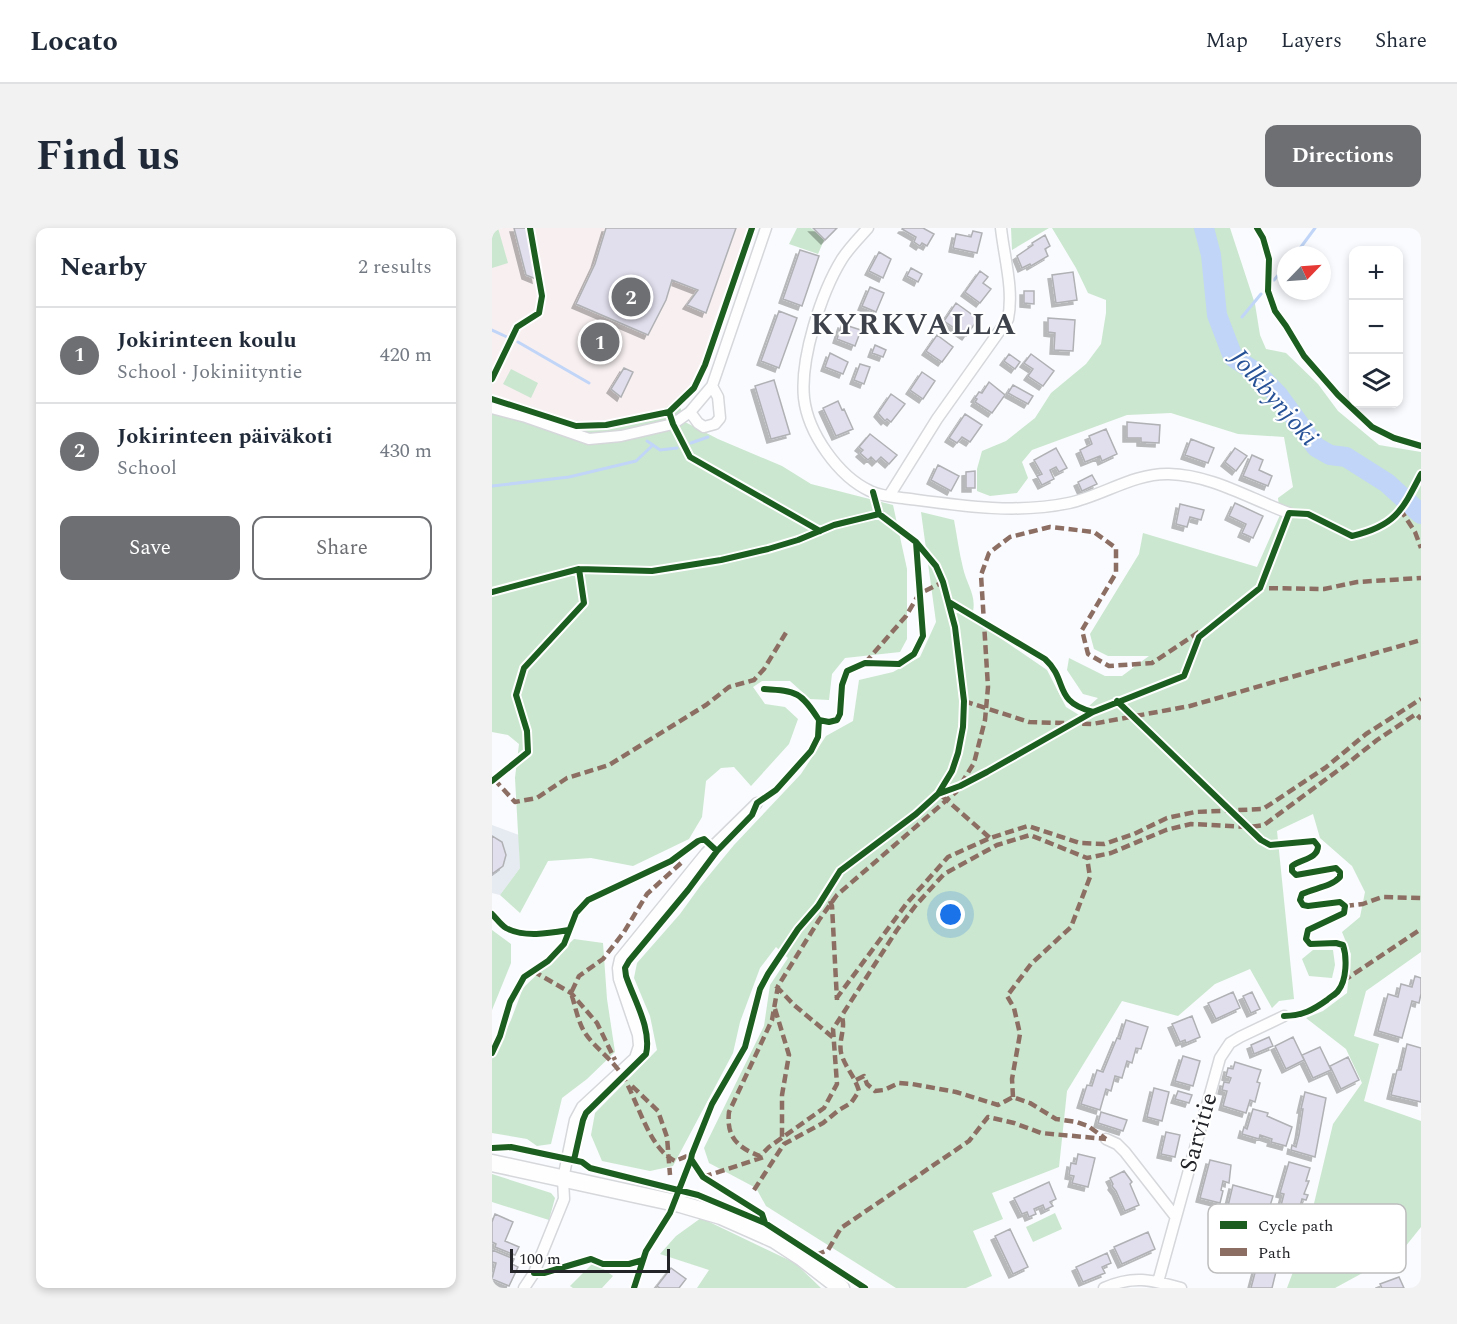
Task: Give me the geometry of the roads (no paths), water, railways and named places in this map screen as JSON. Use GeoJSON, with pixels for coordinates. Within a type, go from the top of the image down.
{"type":"FeatureCollection","features":[{"type":"Feature","properties":{"kind":"main road"},"geometry":{"type":"LineString","coordinates":[[492,1163],[680,1204],[721,1216],[775,1240],[818,1269],[841,1288]]}},
{"type":"Feature","properties":{"kind":"street"},"geometry":{"type":"LineString","coordinates":[[492,408],[589,439],[621,436],[673,424],[690,412],[712,386],[766,228]]}},
{"type":"Feature","properties":{"kind":"street"},"geometry":{"type":"LineString","coordinates":[[868,228],[841,261],[822,304],[805,361],[804,397],[812,429],[831,458],[858,485],[870,492],[889,496],[1007,509],[1066,504],[1128,482],[1167,474],[1210,481],[1289,513]]}},
{"type":"Feature","properties":{"kind":"street"},"geometry":{"type":"LineString","coordinates":[[889,496],[937,419],[1008,319],[1009,282],[1000,228]]}},
{"type":"Feature","properties":{"kind":"street"},"geometry":{"type":"LineString","coordinates":[[690,412],[698,423],[704,426],[715,424],[720,418],[718,397],[712,386]]}},
{"type":"Feature","properties":{"kind":"street"},"geometry":{"type":"LineString","coordinates":[[524,1288],[534,1273],[564,1202],[563,1179],[575,1120],[582,1107],[635,1058],[639,1046],[638,1035],[619,979],[620,959],[706,853],[757,803]]}},
{"type":"Feature","properties":{"kind":"street","name":"Sarvitie"},"geometry":{"type":"LineString","coordinates":[[1158,1282],[1220,1058],[1230,1043],[1284,1016]]}},
{"type":"Feature","properties":{"kind":"street"},"geometry":{"type":"LineString","coordinates":[[1106,1139],[1117,1144],[1125,1152],[1175,1216]]}},
{"type":"Feature","properties":{"kind":"street"},"geometry":{"type":"LineString","coordinates":[[1104,1288],[1137,1278],[1181,1288]]}},
{"type":"Feature","properties":{"kind":"waterway","name":"Jolkbynjoki"},"geometry":{"type":"LineString","coordinates":[[1204,228],[1211,255],[1217,315],[1233,357],[1257,373],[1279,396],[1316,447],[1330,455],[1346,457],[1387,483],[1421,514]]}},
{"type":"Feature","properties":{"kind":"waterway"},"geometry":{"type":"LineString","coordinates":[[1302,246],[1315,228]]}},
{"type":"Feature","properties":{"kind":"waterway"},"geometry":{"type":"LineString","coordinates":[[1274,280],[1277,276]]}},
{"type":"Feature","properties":{"kind":"waterway"},"geometry":{"type":"LineString","coordinates":[[1242,317],[1261,294]]}},
{"type":"Feature","properties":{"kind":"waterway"},"geometry":{"type":"LineString","coordinates":[[492,330],[507,337]]}},
{"type":"Feature","properties":{"kind":"waterway"},"geometry":{"type":"LineString","coordinates":[[518,342],[589,383]]}},
{"type":"Feature","properties":{"kind":"waterway"},"geometry":{"type":"LineString","coordinates":[[691,443],[708,437]]}},
{"type":"Feature","properties":{"kind":"waterway"},"geometry":{"type":"LineString","coordinates":[[647,441],[653,445]]}},
{"type":"Feature","properties":{"kind":"waterway"},"geometry":{"type":"LineString","coordinates":[[492,486],[569,477],[636,461],[653,445],[660,450],[677,448]]}},
{"type":"Feature","properties":{"kind":"place","name":"Jokirinteen päiväkoti"},"geometry":{"type":"Point","coordinates":[631,297]}},
{"type":"Feature","properties":{"kind":"place","name":"Jokirinteen koulu"},"geometry":{"type":"Point","coordinates":[600,342]}},
{"type":"Feature","properties":{"kind":"district","name":"KYRKVALLA"},"geometry":{"type":"Point","coordinates":[914,324]}}]}
